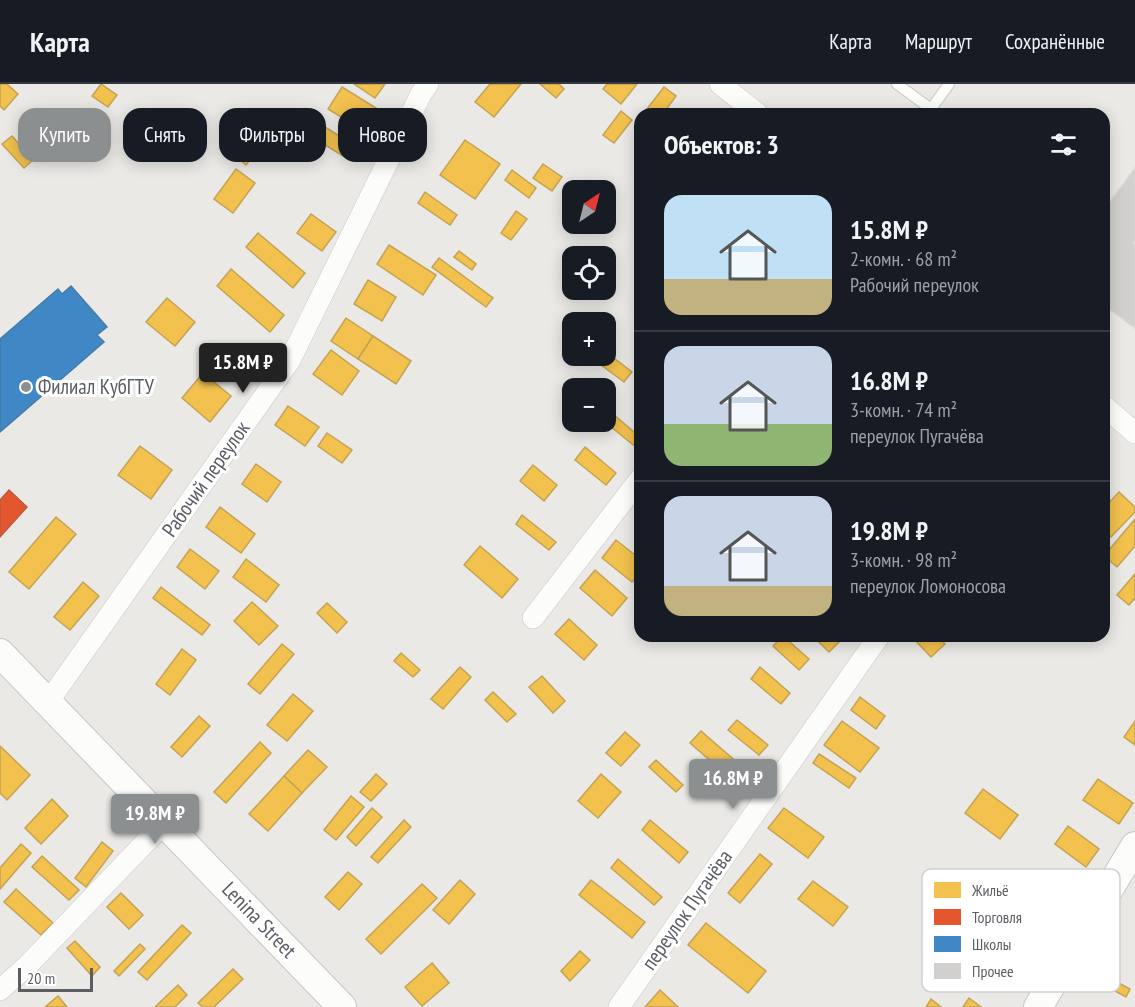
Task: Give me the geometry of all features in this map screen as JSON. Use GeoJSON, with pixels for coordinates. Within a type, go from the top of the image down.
{"type":"FeatureCollection","features":[{"type":"Feature","properties":{"kind":"main road","name":"Lenina Street"},"geometry":{"type":"LineString","coordinates":[[0,653],[342,1007]]}},
{"type":"Feature","properties":{"kind":"main road"},"geometry":{"type":"LineString","coordinates":[[1120,871],[1135,846]]}},
{"type":"Feature","properties":{"kind":"main road"},"geometry":{"type":"LineString","coordinates":[[1038,1007],[1047,992]]}},
{"type":"Feature","properties":{"kind":"street","name":"Рабочий переулок"},"geometry":{"type":"LineString","coordinates":[[48,702],[290,360],[428,84]]}},
{"type":"Feature","properties":{"kind":"street"},"geometry":{"type":"LineString","coordinates":[[720,84],[750,108]]}},
{"type":"Feature","properties":{"kind":"street"},"geometry":{"type":"LineString","coordinates":[[1110,411],[1135,433]]}},
{"type":"Feature","properties":{"kind":"street"},"geometry":{"type":"LineString","coordinates":[[532,618],[634,487]]}},
{"type":"Feature","properties":{"kind":"street","name":"переулок Пугачёва"},"geometry":{"type":"LineString","coordinates":[[619,1007],[875,642]]}},
{"type":"Feature","properties":{"kind":"street"},"geometry":{"type":"LineString","coordinates":[[0,990],[27,966],[165,822]]}},
{"type":"Feature","properties":{"kind":"lane"},"geometry":{"type":"LineString","coordinates":[[897,84],[930,108]]}},
{"type":"Feature","properties":{"kind":"lane"},"geometry":{"type":"LineString","coordinates":[[932,108],[949,84]]}},
{"type":"Feature","properties":{"kind":"building: Жильё"},"geometry":{"type":"Polygon","coordinates":[[[0,84],[7,84],[18,94],[4,110],[0,106],[0,84]]]}},
{"type":"Feature","properties":{"kind":"building: Жильё"},"geometry":{"type":"Polygon","coordinates":[[[101,84],[117,95],[108,107],[92,96],[101,84]]]}},
{"type":"Feature","properties":{"kind":"building: Жильё"},"geometry":{"type":"Polygon","coordinates":[[[354,84],[385,84],[375,98],[354,84]]]}},
{"type":"Feature","properties":{"kind":"building: Жильё"},"geometry":{"type":"Polygon","coordinates":[[[490,84],[521,84],[494,117],[475,102],[490,84]]]}},
{"type":"Feature","properties":{"kind":"building: Жильё"},"geometry":{"type":"Polygon","coordinates":[[[540,84],[559,84],[564,89],[556,98],[540,84]]]}},
{"type":"Feature","properties":{"kind":"building: Жильё"},"geometry":{"type":"Polygon","coordinates":[[[607,84],[637,84],[621,104],[603,89],[607,84]]]}},
{"type":"Feature","properties":{"kind":"building: Жильё"},"geometry":{"type":"Polygon","coordinates":[[[342,87],[376,108],[338,108],[338,115],[328,109],[342,87]]]}},
{"type":"Feature","properties":{"kind":"building: Жильё"},"geometry":{"type":"Polygon","coordinates":[[[664,87],[676,96],[667,108],[648,108],[664,87]]]}},
{"type":"Feature","properties":{"kind":"building: Жильё"},"geometry":{"type":"Polygon","coordinates":[[[621,111],[632,120],[614,143],[603,135],[621,111]]]}},
{"type":"Feature","properties":{"kind":"building: Жильё"},"geometry":{"type":"Polygon","coordinates":[[[326,128],[338,135],[338,153],[326,146],[326,128]]]}},
{"type":"Feature","properties":{"kind":"building: Жильё"},"geometry":{"type":"Polygon","coordinates":[[[12,136],[18,143],[18,161],[2,144],[12,136]]]}},
{"type":"Feature","properties":{"kind":"building: Жильё"},"geometry":{"type":"Polygon","coordinates":[[[465,140],[500,164],[475,199],[440,175],[465,140]]]}},
{"type":"Feature","properties":{"kind":"building: Жильё"},"geometry":{"type":"Polygon","coordinates":[[[18,162],[31,162],[24,168],[18,162]]]}},
{"type":"Feature","properties":{"kind":"building: Жильё"},"geometry":{"type":"Polygon","coordinates":[[[543,164],[562,177],[552,191],[533,178],[543,164]]]}},
{"type":"Feature","properties":{"kind":"building: Жильё"},"geometry":{"type":"Polygon","coordinates":[[[236,169],[255,183],[233,213],[214,199],[236,169]]]}},
{"type":"Feature","properties":{"kind":"building: Жильё"},"geometry":{"type":"Polygon","coordinates":[[[512,170],[536,188],[529,198],[505,180],[512,170]]]}},
{"type":"Feature","properties":{"kind":"building: Жильё"},"geometry":{"type":"Polygon","coordinates":[[[425,192],[457,215],[450,225],[418,203],[425,192]]]}},
{"type":"Feature","properties":{"kind":"building: Жильё"},"geometry":{"type":"Polygon","coordinates":[[[516,211],[527,219],[511,240],[501,233],[516,211]]]}},
{"type":"Feature","properties":{"kind":"building: Жильё"},"geometry":{"type":"Polygon","coordinates":[[[311,214],[336,232],[322,251],[297,233],[311,214]]]}},
{"type":"Feature","properties":{"kind":"building: Жильё"},"geometry":{"type":"Polygon","coordinates":[[[258,233],[305,273],[293,288],[246,247],[258,233]]]}},
{"type":"Feature","properties":{"kind":"building: Жильё"},"geometry":{"type":"Polygon","coordinates":[[[389,245],[436,275],[423,295],[377,264],[389,245]]]}},
{"type":"Feature","properties":{"kind":"building: Жильё"},"geometry":{"type":"Polygon","coordinates":[[[459,251],[476,264],[472,270],[454,257],[459,251]]]}},
{"type":"Feature","properties":{"kind":"building: Жильё"},"geometry":{"type":"Polygon","coordinates":[[[439,258],[493,298],[486,307],[432,267],[439,258]]]}},
{"type":"Feature","properties":{"kind":"building: Жильё"},"geometry":{"type":"Polygon","coordinates":[[[231,269],[284,315],[270,332],[217,286],[231,269]]]}},
{"type":"Feature","properties":{"kind":"building: Жильё"},"geometry":{"type":"Polygon","coordinates":[[[368,280],[396,297],[382,321],[354,304],[368,280]]]}},
{"type":"Feature","properties":{"kind":"building: Жильё"},"geometry":{"type":"Polygon","coordinates":[[[167,298],[195,322],[175,346],[146,322],[167,298]]]}},
{"type":"Feature","properties":{"kind":"building: Жильё"},"geometry":{"type":"Polygon","coordinates":[[[346,318],[373,336],[358,359],[331,341],[346,318]]]}},
{"type":"Feature","properties":{"kind":"building: Жильё"},"geometry":{"type":"Polygon","coordinates":[[[373,336],[411,361],[396,384],[358,359],[373,336]]]}},
{"type":"Feature","properties":{"kind":"building: Жильё"},"geometry":{"type":"Polygon","coordinates":[[[331,350],[359,371],[342,395],[313,374],[331,350]]]}},
{"type":"Feature","properties":{"kind":"building: Жильё"},"geometry":{"type":"Polygon","coordinates":[[[616,360],[632,372],[624,382],[602,366],[616,366],[616,360]]]}},
{"type":"Feature","properties":{"kind":"building: Жильё"},"geometry":{"type":"Polygon","coordinates":[[[203,373],[231,396],[210,422],[182,398],[203,373]]]}},
{"type":"Feature","properties":{"kind":"building: Жильё"},"geometry":{"type":"Polygon","coordinates":[[[288,406],[319,427],[305,446],[275,425],[288,406]]]}},
{"type":"Feature","properties":{"kind":"building: Жильё"},"geometry":{"type":"Polygon","coordinates":[[[616,417],[634,432],[634,446],[616,431],[616,417]]]}},
{"type":"Feature","properties":{"kind":"building: Жильё"},"geometry":{"type":"Polygon","coordinates":[[[327,433],[352,450],[342,463],[318,446],[327,433]]]}},
{"type":"Feature","properties":{"kind":"building: Жильё"},"geometry":{"type":"Polygon","coordinates":[[[140,446],[172,470],[151,499],[118,475],[140,446]]]}},
{"type":"Feature","properties":{"kind":"building: Жильё"},"geometry":{"type":"Polygon","coordinates":[[[585,447],[616,473],[606,485],[575,460],[585,447]]]}},
{"type":"Feature","properties":{"kind":"building: Жильё"},"geometry":{"type":"Polygon","coordinates":[[[256,464],[281,482],[267,502],[242,484],[256,464]]]}},
{"type":"Feature","properties":{"kind":"building: Жильё"},"geometry":{"type":"Polygon","coordinates":[[[533,465],[557,485],[544,501],[520,481],[533,465]]]}},
{"type":"Feature","properties":{"kind":"building: Жильё"},"geometry":{"type":"Polygon","coordinates":[[[1119,492],[1135,507],[1135,512],[1111,537],[1110,536],[1110,502],[1119,492]]]}},
{"type":"Feature","properties":{"kind":"building: Жильё"},"geometry":{"type":"Polygon","coordinates":[[[220,507],[255,534],[241,553],[206,527],[220,507]]]}},
{"type":"Feature","properties":{"kind":"building: Жильё"},"geometry":{"type":"Polygon","coordinates":[[[522,515],[556,542],[549,550],[516,524],[522,515]]]}},
{"type":"Feature","properties":{"kind":"building: Жильё"},"geometry":{"type":"Polygon","coordinates":[[[56,517],[76,534],[29,589],[9,572],[56,517]]]}},
{"type":"Feature","properties":{"kind":"building: Жильё"},"geometry":{"type":"Polygon","coordinates":[[[1135,519],[1135,546],[1117,567],[1110,561],[1110,549],[1135,519]]]}},
{"type":"Feature","properties":{"kind":"building: Жильё"},"geometry":{"type":"Polygon","coordinates":[[[616,540],[634,554],[634,580],[632,582],[602,558],[616,540]]]}},
{"type":"Feature","properties":{"kind":"building: Жильё"},"geometry":{"type":"Polygon","coordinates":[[[480,546],[518,579],[502,598],[464,565],[480,546]]]}},
{"type":"Feature","properties":{"kind":"building: Жильё"},"geometry":{"type":"Polygon","coordinates":[[[190,549],[219,571],[205,589],[177,567],[190,549]]]}},
{"type":"Feature","properties":{"kind":"building: Жильё"},"geometry":{"type":"Polygon","coordinates":[[[246,559],[279,585],[266,602],[233,577],[246,559]]]}},
{"type":"Feature","properties":{"kind":"building: Жильё"},"geometry":{"type":"Polygon","coordinates":[[[595,570],[627,598],[612,616],[580,588],[595,570]]]}},
{"type":"Feature","properties":{"kind":"building: Жильё"},"geometry":{"type":"Polygon","coordinates":[[[1135,574],[1135,598],[1129,605],[1117,595],[1135,574]]]}},
{"type":"Feature","properties":{"kind":"building: Жильё"},"geometry":{"type":"Polygon","coordinates":[[[83,582],[99,596],[70,630],[54,617],[83,582]]]}},
{"type":"Feature","properties":{"kind":"building: Жильё"},"geometry":{"type":"Polygon","coordinates":[[[161,587],[210,625],[202,635],[153,598],[161,587]]]}},
{"type":"Feature","properties":{"kind":"building: Жильё"},"geometry":{"type":"Polygon","coordinates":[[[252,602],[278,626],[259,645],[234,621],[252,602]]]}},
{"type":"Feature","properties":{"kind":"building: Жильё"},"geometry":{"type":"Polygon","coordinates":[[[327,603],[347,622],[337,633],[317,613],[327,603]]]}},
{"type":"Feature","properties":{"kind":"building: Жильё"},"geometry":{"type":"Polygon","coordinates":[[[569,619],[597,645],[584,660],[555,634],[569,619]]]}},
{"type":"Feature","properties":{"kind":"building: Жильё"},"geometry":{"type":"Polygon","coordinates":[[[777,642],[790,642],[809,659],[799,670],[773,646],[777,642]]]}},
{"type":"Feature","properties":{"kind":"building: Жильё"},"geometry":{"type":"Polygon","coordinates":[[[819,642],[839,642],[829,652],[819,642]]]}},
{"type":"Feature","properties":{"kind":"building: Жильё"},"geometry":{"type":"Polygon","coordinates":[[[917,642],[943,642],[945,644],[931,657],[917,642]]]}},
{"type":"Feature","properties":{"kind":"building: Жильё"},"geometry":{"type":"Polygon","coordinates":[[[282,644],[294,654],[260,694],[248,684],[282,644]]]}},
{"type":"Feature","properties":{"kind":"building: Жильё"},"geometry":{"type":"Polygon","coordinates":[[[182,649],[196,660],[170,695],[156,684],[182,649]]]}},
{"type":"Feature","properties":{"kind":"building: Жильё"},"geometry":{"type":"Polygon","coordinates":[[[401,653],[420,670],[413,677],[394,661],[401,653]]]}},
{"type":"Feature","properties":{"kind":"building: Жильё"},"geometry":{"type":"Polygon","coordinates":[[[460,667],[471,677],[443,709],[431,699],[460,667]]]}},
{"type":"Feature","properties":{"kind":"building: Жильё"},"geometry":{"type":"Polygon","coordinates":[[[760,667],[790,693],[781,704],[751,679],[760,667]]]}},
{"type":"Feature","properties":{"kind":"building: Жильё"},"geometry":{"type":"Polygon","coordinates":[[[542,676],[565,701],[553,713],[529,687],[542,676]]]}},
{"type":"Feature","properties":{"kind":"building: Жильё"},"geometry":{"type":"Polygon","coordinates":[[[493,692],[516,714],[507,722],[485,700],[493,692]]]}},
{"type":"Feature","properties":{"kind":"building: Жильё"},"geometry":{"type":"Polygon","coordinates":[[[293,694],[313,711],[287,741],[267,725],[293,694]]]}},
{"type":"Feature","properties":{"kind":"building: Жильё"},"geometry":{"type":"Polygon","coordinates":[[[860,697],[885,716],[876,729],[851,710],[860,697]]]}},
{"type":"Feature","properties":{"kind":"building: Жильё"},"geometry":{"type":"Polygon","coordinates":[[[199,716],[210,726],[182,757],[171,747],[199,716]]]}},
{"type":"Feature","properties":{"kind":"building: Жильё"},"geometry":{"type":"Polygon","coordinates":[[[737,720],[768,745],[759,755],[728,730],[737,720]]]}},
{"type":"Feature","properties":{"kind":"building: Жильё"},"geometry":{"type":"Polygon","coordinates":[[[842,721],[879,748],[860,772],[824,745],[842,721]]]}},
{"type":"Feature","properties":{"kind":"building: Жильё"},"geometry":{"type":"Polygon","coordinates":[[[1135,721],[1135,745],[1124,737],[1135,721]]]}},
{"type":"Feature","properties":{"kind":"building: Жильё"},"geometry":{"type":"Polygon","coordinates":[[[701,731],[747,771],[736,783],[690,743],[701,731]]]}},
{"type":"Feature","properties":{"kind":"building: Жильё"},"geometry":{"type":"Polygon","coordinates":[[[625,732],[640,745],[621,766],[606,753],[625,732]]]}},
{"type":"Feature","properties":{"kind":"building: Жильё"},"geometry":{"type":"Polygon","coordinates":[[[260,742],[271,753],[226,803],[214,792],[260,742]]]}},
{"type":"Feature","properties":{"kind":"building: Жильё"},"geometry":{"type":"Polygon","coordinates":[[[0,746],[30,775],[7,800],[0,793],[0,746]]]}},
{"type":"Feature","properties":{"kind":"building: Жильё"},"geometry":{"type":"Polygon","coordinates":[[[308,750],[327,767],[302,793],[284,776],[308,750]]]}},
{"type":"Feature","properties":{"kind":"building: Жильё"},"geometry":{"type":"Polygon","coordinates":[[[819,754],[856,778],[849,788],[813,763],[819,754]]]}},
{"type":"Feature","properties":{"kind":"building: Жильё"},"geometry":{"type":"Polygon","coordinates":[[[656,760],[683,785],[676,792],[649,767],[656,760]]]}},
{"type":"Feature","properties":{"kind":"building: Жильё"},"geometry":{"type":"Polygon","coordinates":[[[376,774],[387,784],[371,801],[360,792],[376,774]]]}},
{"type":"Feature","properties":{"kind":"building: Жильё"},"geometry":{"type":"Polygon","coordinates":[[[601,774],[621,792],[598,818],[578,801],[601,774]]]}},
{"type":"Feature","properties":{"kind":"building: Жильё"},"geometry":{"type":"Polygon","coordinates":[[[284,776],[302,793],[268,831],[249,814],[284,776]]]}},
{"type":"Feature","properties":{"kind":"building: Жильё"},"geometry":{"type":"Polygon","coordinates":[[[1098,779],[1133,803],[1119,824],[1083,800],[1098,779]]]}},
{"type":"Feature","properties":{"kind":"building: Жильё"},"geometry":{"type":"Polygon","coordinates":[[[983,789],[1018,815],[1000,839],[965,813],[983,789]]]}},
{"type":"Feature","properties":{"kind":"building: Жильё"},"geometry":{"type":"Polygon","coordinates":[[[351,796],[364,807],[336,840],[324,830],[351,796]]]}},
{"type":"Feature","properties":{"kind":"building: Жильё"},"geometry":{"type":"Polygon","coordinates":[[[52,799],[68,816],[41,844],[25,828],[52,799]]]}},
{"type":"Feature","properties":{"kind":"building: Жильё"},"geometry":{"type":"Polygon","coordinates":[[[372,808],[382,817],[356,846],[347,837],[372,808]]]}},
{"type":"Feature","properties":{"kind":"building: Жильё"},"geometry":{"type":"Polygon","coordinates":[[[784,808],[824,837],[808,858],[768,828],[784,808]]]}},
{"type":"Feature","properties":{"kind":"building: Жильё"},"geometry":{"type":"Polygon","coordinates":[[[404,820],[411,827],[378,863],[371,857],[404,820]]]}},
{"type":"Feature","properties":{"kind":"building: Жильё"},"geometry":{"type":"Polygon","coordinates":[[[650,820],[688,852],[679,863],[642,830],[650,820]]]}},
{"type":"Feature","properties":{"kind":"building: Жильё"},"geometry":{"type":"Polygon","coordinates":[[[1068,826],[1099,849],[1086,867],[1055,844],[1068,826]]]}},
{"type":"Feature","properties":{"kind":"building: Жильё"},"geometry":{"type":"Polygon","coordinates":[[[102,842],[113,851],[86,887],[75,878],[102,842]]]}},
{"type":"Feature","properties":{"kind":"building: Жильё"},"geometry":{"type":"Polygon","coordinates":[[[21,844],[31,853],[0,889],[0,868],[21,844]]]}},
{"type":"Feature","properties":{"kind":"building: Жильё"},"geometry":{"type":"Polygon","coordinates":[[[760,854],[772,864],[740,903],[728,893],[760,854]]]}},
{"type":"Feature","properties":{"kind":"building: Жильё"},"geometry":{"type":"Polygon","coordinates":[[[42,856],[79,890],[69,900],[32,867],[42,856]]]}},
{"type":"Feature","properties":{"kind":"building: Жильё"},"geometry":{"type":"Polygon","coordinates":[[[618,859],[662,897],[654,905],[611,868],[618,859]]]}},
{"type":"Feature","properties":{"kind":"building: Жильё"},"geometry":{"type":"Polygon","coordinates":[[[348,872],[362,884],[339,910],[325,897],[348,872]]]}},
{"type":"Feature","properties":{"kind":"building: Жильё"},"geometry":{"type":"Polygon","coordinates":[[[460,880],[475,894],[449,924],[433,910],[460,880]]]}},
{"type":"Feature","properties":{"kind":"building: Жильё"},"geometry":{"type":"Polygon","coordinates":[[[591,880],[645,922],[632,938],[579,895],[591,880]]]}},
{"type":"Feature","properties":{"kind":"building: Жильё"},"geometry":{"type":"Polygon","coordinates":[[[813,881],[848,907],[833,926],[798,899],[813,881]]]}},
{"type":"Feature","properties":{"kind":"building: Жильё"},"geometry":{"type":"Polygon","coordinates":[[[422,884],[437,898],[381,954],[366,939],[422,884]]]}},
{"type":"Feature","properties":{"kind":"building: Жильё"},"geometry":{"type":"Polygon","coordinates":[[[16,889],[53,923],[41,935],[4,902],[16,889]]]}},
{"type":"Feature","properties":{"kind":"building: Жильё"},"geometry":{"type":"Polygon","coordinates":[[[121,893],[143,915],[129,929],[107,907],[121,893]]]}},
{"type":"Feature","properties":{"kind":"building: Жильё"},"geometry":{"type":"Polygon","coordinates":[[[706,923],[766,971],[748,993],[688,945],[706,923]]]}},
{"type":"Feature","properties":{"kind":"building: Жильё"},"geometry":{"type":"Polygon","coordinates":[[[182,925],[191,933],[147,980],[138,972],[182,925]]]}},
{"type":"Feature","properties":{"kind":"building: Жильё"},"geometry":{"type":"Polygon","coordinates":[[[75,941],[100,967],[92,976],[67,948],[75,941]]]}},
{"type":"Feature","properties":{"kind":"building: Жильё"},"geometry":{"type":"Polygon","coordinates":[[[140,944],[145,949],[119,976],[114,971],[140,944]]]}},
{"type":"Feature","properties":{"kind":"building: Жильё"},"geometry":{"type":"Polygon","coordinates":[[[580,951],[590,960],[570,981],[561,971],[580,951]]]}},
{"type":"Feature","properties":{"kind":"building: Жильё"},"geometry":{"type":"Polygon","coordinates":[[[432,963],[449,983],[422,1006],[405,987],[432,963]]]}},
{"type":"Feature","properties":{"kind":"building: Жильё"},"geometry":{"type":"Polygon","coordinates":[[[233,969],[243,979],[214,1007],[203,1007],[198,1003],[233,969]]]}},
{"type":"Feature","properties":{"kind":"building: Жильё"},"geometry":{"type":"Polygon","coordinates":[[[1120,984],[1130,989],[1126,997],[1117,992],[1120,992],[1120,984]]]}},
{"type":"Feature","properties":{"kind":"building: Жильё"},"geometry":{"type":"Polygon","coordinates":[[[178,985],[187,995],[175,1007],[155,1007],[178,985]]]}},
{"type":"Feature","properties":{"kind":"building: Жильё"},"geometry":{"type":"Polygon","coordinates":[[[660,990],[678,1007],[645,1007],[660,990]]]}},
{"type":"Feature","properties":{"kind":"building: Жильё"},"geometry":{"type":"Polygon","coordinates":[[[58,996],[67,1007],[45,1007],[58,996]]]}},
{"type":"Feature","properties":{"kind":"building: Жильё"},"geometry":{"type":"Polygon","coordinates":[[[969,998],[981,1007],[963,1007],[969,998]]]}},
{"type":"Feature","properties":{"kind":"building: Жильё"},"geometry":{"type":"Polygon","coordinates":[[[931,999],[941,1007],[926,1007],[931,999]]]}},
{"type":"Feature","properties":{"kind":"building: Торговля"},"geometry":{"type":"Polygon","coordinates":[[[9,490],[27,507],[0,537],[0,500],[9,490]]]}},
{"type":"Feature","properties":{"kind":"building: Школы","name":"Филиал КубГТУ"},"geometry":{"type":"Polygon","coordinates":[[[71,286],[107,327],[97,335],[104,342],[0,432],[0,339],[58,289],[62,294],[71,286]]]}},
{"type":"Feature","properties":{"kind":"building: Прочее"},"geometry":{"type":"Polygon","coordinates":[[[1135,168],[1135,240],[1133,243],[1135,245],[1135,328],[1110,309],[1110,202],[1135,168]]]}},
{"type":"Feature","properties":{"kind":"place","name":"Филиал КубГТУ"},"geometry":{"type":"Point","coordinates":[26,387]}}]}
